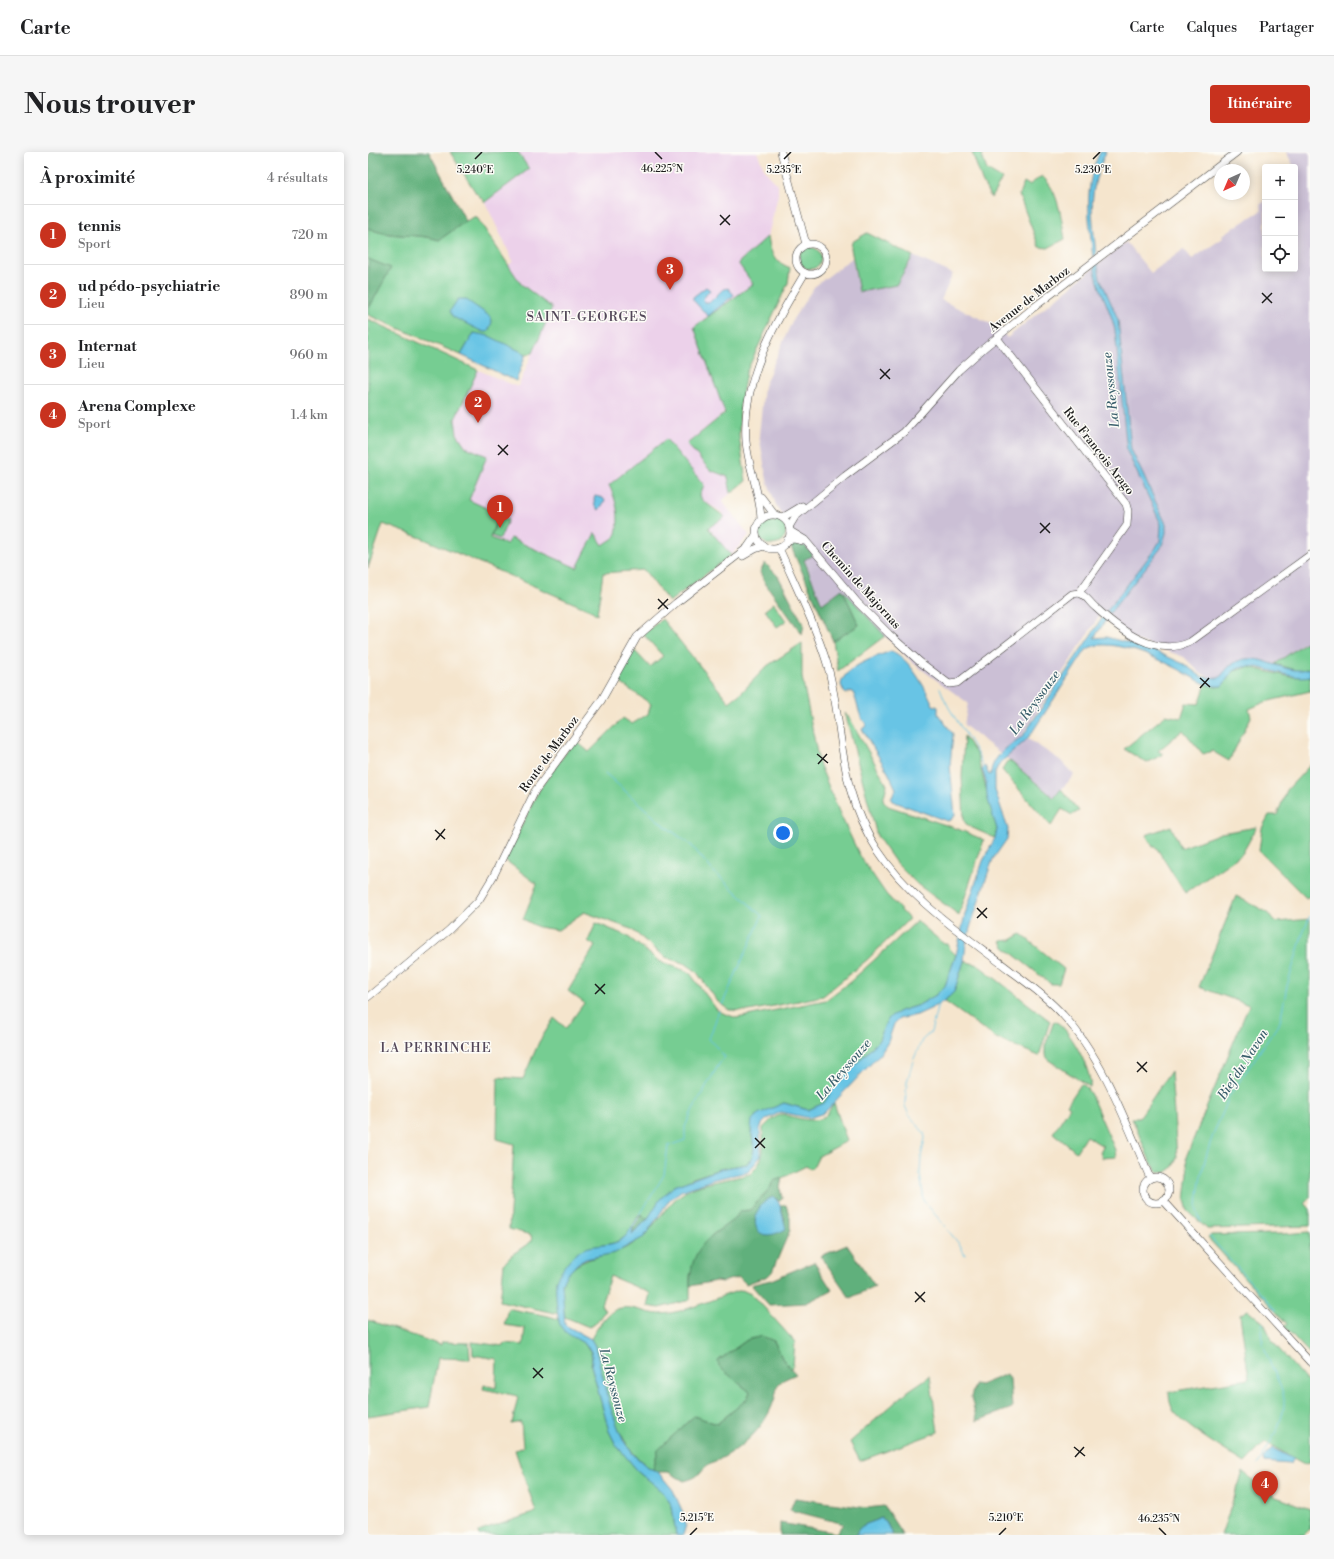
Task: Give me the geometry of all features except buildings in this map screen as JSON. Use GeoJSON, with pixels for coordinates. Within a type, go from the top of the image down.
{"type":"FeatureCollection","features":[{"type":"Feature","properties":{"kind":"main road"},"geometry":{"type":"LineString","coordinates":[[781,152],[806,244]]}},
{"type":"Feature","properties":{"kind":"main road","name":"Avenue de Marboz"},"geometry":{"type":"LineString","coordinates":[[778,516],[794,512],[899,437],[960,370],[997,338],[1237,152]]}},
{"type":"Feature","properties":{"kind":"main road"},"geometry":{"type":"LineString","coordinates":[[806,244],[819,246],[824,251],[826,258],[825,263],[820,271],[810,274],[805,273],[798,267],[795,258],[798,249],[806,244]]}},
{"type":"Feature","properties":{"kind":"main road"},"geometry":{"type":"LineString","coordinates":[[761,519],[758,490],[746,441],[746,412],[758,360],[805,273]]}},
{"type":"Feature","properties":{"kind":"main road","name":"Rue François Arago"},"geometry":{"type":"LineString","coordinates":[[954,684],[1072,594],[1079,593],[1123,532],[1128,518],[1126,504],[997,338]]}},
{"type":"Feature","properties":{"kind":"main road","name":"Avenue de Marboz"},"geometry":{"type":"LineString","coordinates":[[789,529],[795,517],[845,476]]}},
{"type":"Feature","properties":{"kind":"main road"},"geometry":{"type":"LineString","coordinates":[[758,490],[765,504],[778,516],[789,529],[787,540],[779,548],[771,549],[764,546],[756,535],[757,524],[761,519],[778,516]]}},
{"type":"Feature","properties":{"kind":"main road","name":"Chemin de Majornas"},"geometry":{"type":"LineString","coordinates":[[789,529],[808,544],[857,602],[889,634],[944,682],[954,684]]}},
{"type":"Feature","properties":{"kind":"main road","name":"Route de Marboz"},"geometry":{"type":"LineString","coordinates":[[368,997],[449,930],[476,904],[494,875],[535,791],[601,701],[634,642],[646,628],[747,548],[756,535]]}},
{"type":"Feature","properties":{"kind":"main road","name":"Chemin de Majornas"},"geometry":{"type":"LineString","coordinates":[[787,540],[798,539],[808,544]]}},
{"type":"Feature","properties":{"kind":"main road","name":"Route de Marboz"},"geometry":{"type":"LineString","coordinates":[[706,581],[746,554],[764,546]]}},
{"type":"Feature","properties":{"kind":"main road"},"geometry":{"type":"LineString","coordinates":[[779,548],[813,626],[826,662],[833,693],[845,772],[860,818],[875,847],[898,878],[926,906],[1053,1004],[1084,1040],[1102,1071],[1150,1178]]}},
{"type":"Feature","properties":{"kind":"main road"},"geometry":{"type":"LineString","coordinates":[[1079,593],[1135,637],[1157,646],[1169,648],[1182,646],[1190,642],[1310,555]]}},
{"type":"Feature","properties":{"kind":"main road"},"geometry":{"type":"LineString","coordinates":[[1150,1178],[1162,1179],[1167,1185],[1168,1193],[1163,1200],[1155,1203],[1144,1196],[1144,1184],[1150,1178]]}},
{"type":"Feature","properties":{"kind":"main road"},"geometry":{"type":"LineString","coordinates":[[1163,1200],[1310,1362]]}},
{"type":"Feature","properties":{"kind":"shaded area"},"geometry":{"type":"Polygon","coordinates":[[[518,152],[757,152],[765,171],[778,185],[778,195],[768,236],[738,263],[753,284],[725,412],[687,444],[710,470],[728,477],[731,493],[722,501],[749,535],[731,555],[708,527],[725,517],[720,511],[702,500],[700,495],[701,490],[609,485],[616,500],[619,526],[615,537],[603,545],[595,533],[577,568],[511,538],[507,544],[490,537],[469,500],[466,447],[457,434],[455,419],[478,370],[518,387],[552,308],[521,284],[508,266],[513,261],[485,202],[528,169],[518,152]]]}},
{"type":"Feature","properties":{"kind":"shaded area"},"geometry":{"type":"Polygon","coordinates":[[[1286,152],[1310,152],[1310,648],[1305,642],[1275,664],[1252,658],[1237,661],[1219,678],[1215,679],[1200,673],[1184,657],[1136,640],[1131,640],[1100,615],[1022,735],[1060,760],[1074,775],[1054,798],[964,725],[968,703],[913,663],[875,626],[842,589],[822,604],[804,559],[812,555],[798,543],[776,505],[767,480],[759,435],[764,386],[793,319],[814,287],[852,258],[859,292],[896,285],[913,256],[953,274],[941,300],[1000,328],[1007,338],[1126,242],[1151,273],[1184,249],[1192,259],[1223,238],[1222,235],[1262,210],[1262,272],[1298,272],[1298,164],[1293,164],[1286,152]]]}},
{"type":"Feature","properties":{"kind":"green space"},"geometry":{"type":"Polygon","coordinates":[[[369,152],[429,152],[466,221],[439,240],[421,236],[395,235],[368,228],[369,152]]]}},
{"type":"Feature","properties":{"kind":"green space"},"geometry":{"type":"Polygon","coordinates":[[[450,152],[518,152],[529,169],[485,202],[476,193],[450,152]]]}},
{"type":"Feature","properties":{"kind":"green space"},"geometry":{"type":"Polygon","coordinates":[[[972,152],[984,152],[982,156],[987,170],[1002,179],[991,198],[982,181],[972,152]]]}},
{"type":"Feature","properties":{"kind":"green space"},"geometry":{"type":"Polygon","coordinates":[[[1042,176],[1048,182],[1056,197],[1065,239],[1048,248],[1039,247],[1019,195],[1024,182],[1029,185],[1042,176]]]}},
{"type":"Feature","properties":{"kind":"green space"},"geometry":{"type":"Polygon","coordinates":[[[476,216],[521,284],[552,308],[533,353],[526,354],[474,333],[461,355],[368,315],[368,310],[390,268],[368,259],[368,228],[395,235],[421,236],[439,240],[466,221],[476,216]]]}},
{"type":"Feature","properties":{"kind":"green space"},"geometry":{"type":"Polygon","coordinates":[[[867,233],[913,256],[896,285],[859,292],[851,248],[852,242],[867,233]]]}},
{"type":"Feature","properties":{"kind":"green space"},"geometry":{"type":"Polygon","coordinates":[[[768,236],[770,248],[776,259],[790,268],[788,283],[746,373],[740,406],[739,436],[746,481],[731,493],[728,477],[710,470],[687,444],[725,413],[694,327],[753,284],[738,263],[768,236]]]}},
{"type":"Feature","properties":{"kind":"green space"},"geometry":{"type":"Polygon","coordinates":[[[810,247],[818,250],[821,258],[818,266],[810,269],[802,266],[799,258],[802,250],[810,247]]]}},
{"type":"Feature","properties":{"kind":"green space"},"geometry":{"type":"Polygon","coordinates":[[[368,259],[391,268],[368,310],[368,259]]]}},
{"type":"Feature","properties":{"kind":"green space"},"geometry":{"type":"Polygon","coordinates":[[[368,319],[478,370],[455,419],[457,434],[466,447],[487,456],[469,500],[499,514],[490,538],[507,544],[510,538],[577,568],[595,533],[603,545],[615,537],[618,517],[614,498],[609,485],[666,439],[704,485],[700,495],[702,500],[725,517],[708,528],[731,555],[669,602],[644,570],[603,573],[597,615],[592,611],[424,539],[383,524],[368,568],[368,319]]]}},
{"type":"Feature","properties":{"kind":"green space"},"geometry":{"type":"Polygon","coordinates":[[[499,516],[508,520],[500,539],[491,536],[499,516]]]}},
{"type":"Feature","properties":{"kind":"green space"},"geometry":{"type":"Polygon","coordinates":[[[772,517],[782,521],[786,531],[782,541],[772,545],[762,541],[758,531],[762,521],[772,517]]]}},
{"type":"Feature","properties":{"kind":"green space"},"geometry":{"type":"Polygon","coordinates":[[[798,543],[804,545],[813,555],[804,560],[822,604],[842,589],[859,625],[833,641],[791,547],[792,544],[798,543]]]}},
{"type":"Feature","properties":{"kind":"green space"},"geometry":{"type":"Polygon","coordinates":[[[765,563],[778,576],[804,625],[802,634],[765,583],[760,572],[765,563]]]}},
{"type":"Feature","properties":{"kind":"green space"},"geometry":{"type":"Polygon","coordinates":[[[842,589],[885,636],[838,671],[833,641],[859,625],[842,589]]]}},
{"type":"Feature","properties":{"kind":"green space"},"geometry":{"type":"Polygon","coordinates":[[[774,603],[786,621],[777,627],[765,610],[774,603]]]}},
{"type":"Feature","properties":{"kind":"green space"},"geometry":{"type":"Polygon","coordinates":[[[662,619],[729,702],[741,693],[767,666],[802,643],[802,677],[819,763],[840,814],[860,856],[886,894],[909,919],[868,959],[823,996],[749,1011],[729,1010],[718,1002],[696,971],[686,964],[665,957],[631,929],[584,912],[558,930],[538,927],[523,919],[537,884],[505,860],[539,790],[575,740],[589,752],[623,718],[632,724],[648,714],[651,704],[616,680],[633,649],[650,667],[663,656],[643,634],[662,619]]]}},
{"type":"Feature","properties":{"kind":"green space"},"geometry":{"type":"Polygon","coordinates":[[[1306,642],[1310,648],[1310,668],[1299,671],[1275,664],[1306,642]]]}},
{"type":"Feature","properties":{"kind":"green space"},"geometry":{"type":"Polygon","coordinates":[[[1248,667],[1291,677],[1310,676],[1310,691],[1265,702],[1249,709],[1251,717],[1229,761],[1212,751],[1203,754],[1183,730],[1158,751],[1163,754],[1147,763],[1124,749],[1166,715],[1181,718],[1186,703],[1199,704],[1206,684],[1216,687],[1222,686],[1234,671],[1248,667]]]}},
{"type":"Feature","properties":{"kind":"green space"},"geometry":{"type":"Polygon","coordinates":[[[845,713],[849,717],[887,785],[883,800],[888,806],[958,829],[984,840],[959,915],[917,884],[896,863],[877,836],[845,713]]]}},
{"type":"Feature","properties":{"kind":"green space"},"geometry":{"type":"Polygon","coordinates":[[[964,736],[977,755],[997,829],[995,838],[968,826],[964,821],[962,777],[964,736]]]}},
{"type":"Feature","properties":{"kind":"green space"},"geometry":{"type":"Polygon","coordinates":[[[1009,760],[1054,798],[1061,789],[1079,811],[1072,815],[1062,809],[1051,826],[1002,770],[1009,760]]]}},
{"type":"Feature","properties":{"kind":"green space"},"geometry":{"type":"Polygon","coordinates":[[[1310,765],[1310,896],[1306,898],[1259,851],[1262,828],[1269,815],[1277,815],[1287,790],[1310,765]]]}},
{"type":"Feature","properties":{"kind":"green space"},"geometry":{"type":"Polygon","coordinates":[[[1171,826],[1181,848],[1221,833],[1257,827],[1242,854],[1185,893],[1156,847],[1153,847],[1146,835],[1171,826]]]}},
{"type":"Feature","properties":{"kind":"green space"},"geometry":{"type":"Polygon","coordinates":[[[1236,896],[1265,911],[1277,922],[1310,919],[1310,1197],[1305,1203],[1310,1209],[1310,1226],[1207,1229],[1188,1211],[1185,1200],[1188,1173],[1186,1157],[1249,1005],[1199,987],[1236,896]]]}},
{"type":"Feature","properties":{"kind":"green space"},"geometry":{"type":"Polygon","coordinates":[[[917,921],[944,944],[948,944],[950,949],[956,955],[945,986],[936,995],[919,1005],[900,1011],[886,1022],[879,1040],[833,1088],[824,1103],[808,1110],[784,1103],[751,1129],[754,1149],[752,1158],[747,1164],[720,1169],[693,1178],[665,1194],[647,1220],[640,1213],[626,1237],[614,1243],[588,1248],[556,1280],[559,1314],[500,1301],[504,1264],[513,1254],[532,1241],[531,1235],[509,1229],[514,1144],[497,1139],[498,1077],[523,1079],[539,1042],[554,1018],[566,1028],[584,1003],[568,991],[595,946],[588,941],[596,923],[627,936],[659,961],[689,972],[717,1010],[737,1018],[826,1000],[851,981],[917,921]]]}},
{"type":"Feature","properties":{"kind":"green space"},"geometry":{"type":"Polygon","coordinates":[[[1021,934],[1064,969],[1059,984],[1051,984],[1004,947],[1001,941],[1011,940],[1021,934]]]}},
{"type":"Feature","properties":{"kind":"green space"},"geometry":{"type":"Polygon","coordinates":[[[964,961],[978,965],[1050,1021],[1039,1056],[996,1038],[944,1001],[954,992],[964,961]]]}},
{"type":"Feature","properties":{"kind":"green space"},"geometry":{"type":"Polygon","coordinates":[[[1054,1021],[1060,1024],[1066,1031],[1084,1061],[1088,1071],[1090,1087],[1050,1061],[1045,1055],[1045,1046],[1054,1021]]]}},
{"type":"Feature","properties":{"kind":"green space"},"geometry":{"type":"Polygon","coordinates":[[[1171,1071],[1177,1157],[1172,1168],[1165,1173],[1157,1171],[1149,1159],[1132,1118],[1139,1118],[1171,1071]]]}},
{"type":"Feature","properties":{"kind":"green space"},"geometry":{"type":"Polygon","coordinates":[[[1081,1084],[1086,1087],[1091,1095],[1115,1150],[1116,1157],[1102,1158],[1100,1152],[1103,1146],[1086,1136],[1076,1152],[1053,1133],[1070,1107],[1067,1105],[1081,1084]]]}},
{"type":"Feature","properties":{"kind":"green space"},"geometry":{"type":"Polygon","coordinates":[[[834,1103],[847,1141],[819,1156],[814,1166],[810,1169],[806,1166],[773,1181],[770,1188],[750,1210],[740,1211],[735,1219],[712,1235],[690,1275],[690,1300],[659,1308],[647,1306],[650,1293],[610,1276],[601,1305],[605,1311],[595,1324],[589,1327],[565,1317],[562,1285],[566,1275],[573,1268],[580,1263],[631,1245],[647,1232],[678,1197],[692,1188],[750,1174],[759,1164],[761,1158],[763,1147],[763,1128],[772,1119],[782,1114],[809,1120],[820,1119],[825,1116],[834,1103]]]}},
{"type":"Feature","properties":{"kind":"green space"},"geometry":{"type":"Polygon","coordinates":[[[782,1178],[780,1188],[782,1198],[779,1201],[775,1197],[765,1202],[759,1209],[755,1221],[785,1220],[780,1205],[786,1205],[790,1218],[790,1230],[772,1272],[768,1276],[746,1284],[739,1277],[722,1282],[716,1281],[690,1286],[690,1277],[694,1261],[701,1247],[706,1241],[733,1219],[740,1211],[750,1210],[770,1188],[773,1181],[782,1178]]]}},
{"type":"Feature","properties":{"kind":"green space"},"geometry":{"type":"Polygon","coordinates":[[[642,1214],[647,1220],[631,1234],[633,1228],[642,1214]]]}},
{"type":"Feature","properties":{"kind":"green space"},"geometry":{"type":"Polygon","coordinates":[[[1310,1232],[1310,1354],[1283,1325],[1287,1324],[1208,1238],[1211,1235],[1310,1232]]]}},
{"type":"Feature","properties":{"kind":"green space"},"geometry":{"type":"Polygon","coordinates":[[[847,1245],[875,1286],[850,1298],[821,1256],[847,1245]]]}},
{"type":"Feature","properties":{"kind":"green space"},"geometry":{"type":"Polygon","coordinates":[[[814,1262],[832,1290],[806,1303],[769,1305],[752,1285],[771,1280],[814,1262]]]}},
{"type":"Feature","properties":{"kind":"green space"},"geometry":{"type":"Polygon","coordinates":[[[742,1290],[753,1295],[795,1342],[793,1366],[791,1368],[783,1360],[774,1341],[747,1340],[719,1360],[736,1381],[750,1392],[747,1399],[717,1424],[694,1416],[658,1450],[653,1470],[639,1459],[628,1446],[620,1431],[607,1398],[595,1346],[591,1339],[599,1326],[613,1311],[617,1309],[633,1308],[655,1314],[669,1313],[690,1308],[742,1290]]]}},
{"type":"Feature","properties":{"kind":"green space"},"geometry":{"type":"Polygon","coordinates":[[[508,1308],[546,1315],[558,1319],[567,1331],[590,1350],[592,1357],[591,1365],[609,1431],[616,1445],[637,1470],[663,1492],[672,1506],[676,1535],[479,1535],[478,1532],[536,1512],[515,1450],[523,1447],[521,1422],[512,1424],[518,1396],[483,1389],[484,1385],[496,1388],[497,1359],[473,1355],[472,1342],[503,1346],[505,1343],[523,1345],[525,1328],[504,1325],[508,1308]]]}},
{"type":"Feature","properties":{"kind":"green space"},"geometry":{"type":"Polygon","coordinates":[[[1248,1310],[1264,1323],[1273,1342],[1310,1385],[1310,1463],[1304,1464],[1265,1442],[1245,1463],[1196,1431],[1178,1416],[1172,1408],[1169,1392],[1249,1379],[1240,1315],[1248,1310]]]}},
{"type":"Feature","properties":{"kind":"green space"},"geometry":{"type":"Polygon","coordinates":[[[368,1320],[441,1345],[442,1342],[469,1343],[470,1359],[438,1358],[429,1407],[368,1416],[368,1320]]]}},
{"type":"Feature","properties":{"kind":"green space"},"geometry":{"type":"Polygon","coordinates":[[[762,1336],[774,1341],[783,1360],[796,1374],[783,1380],[777,1386],[771,1409],[758,1429],[740,1446],[719,1460],[712,1462],[698,1475],[690,1479],[684,1481],[668,1472],[658,1472],[653,1470],[658,1450],[694,1416],[717,1424],[747,1399],[750,1392],[719,1367],[718,1361],[747,1340],[762,1336]]]}},
{"type":"Feature","properties":{"kind":"green space"},"geometry":{"type":"Polygon","coordinates":[[[1007,1374],[1010,1379],[1012,1408],[977,1421],[971,1397],[975,1384],[980,1385],[1007,1374]]]}},
{"type":"Feature","properties":{"kind":"green space"},"geometry":{"type":"Polygon","coordinates":[[[930,1376],[938,1432],[860,1461],[850,1442],[908,1391],[930,1376]]]}},
{"type":"Feature","properties":{"kind":"green space"},"geometry":{"type":"Polygon","coordinates":[[[1243,1472],[1276,1497],[1310,1509],[1310,1529],[1304,1535],[1221,1535],[1243,1472]]]}},
{"type":"Feature","properties":{"kind":"green space"},"geometry":{"type":"Polygon","coordinates":[[[795,1498],[867,1508],[884,1506],[903,1535],[892,1535],[886,1521],[881,1518],[860,1528],[856,1535],[780,1535],[780,1523],[837,1533],[844,1524],[790,1510],[795,1498]]]}},
{"type":"Feature","properties":{"kind":"water"},"geometry":{"type":"Polygon","coordinates":[[[1100,152],[1106,152],[1093,191],[1092,214],[1096,255],[1093,258],[1089,217],[1089,191],[1091,178],[1100,152]]]}},
{"type":"Feature","properties":{"kind":"water"},"geometry":{"type":"Polygon","coordinates":[[[1097,261],[1100,278],[1118,319],[1131,449],[1166,524],[1166,533],[1161,548],[1110,613],[1107,611],[1160,541],[1161,524],[1127,451],[1115,330],[1096,273],[1094,265],[1097,261]]]}},
{"type":"Feature","properties":{"kind":"water"},"geometry":{"type":"Polygon","coordinates":[[[706,287],[710,290],[703,299],[705,302],[710,302],[722,290],[728,288],[734,295],[708,316],[693,300],[693,297],[706,287]]]}},
{"type":"Feature","properties":{"kind":"water"},"geometry":{"type":"Polygon","coordinates":[[[458,299],[465,299],[491,317],[492,322],[488,332],[483,332],[453,317],[450,311],[458,299]]]}},
{"type":"Feature","properties":{"kind":"water"},"geometry":{"type":"Polygon","coordinates":[[[474,333],[489,336],[526,354],[516,381],[461,355],[474,333]]]}},
{"type":"Feature","properties":{"kind":"water"},"geometry":{"type":"Polygon","coordinates":[[[595,496],[603,498],[605,501],[599,510],[595,507],[595,496]]]}},
{"type":"Feature","properties":{"kind":"water"},"geometry":{"type":"Polygon","coordinates":[[[1103,617],[1106,620],[1094,638],[1106,637],[1148,648],[1184,664],[1202,677],[1219,678],[1232,664],[1243,659],[1253,659],[1291,669],[1301,670],[1310,668],[1310,676],[1291,676],[1260,668],[1242,667],[1234,671],[1222,686],[1215,686],[1203,683],[1166,663],[1130,649],[1105,645],[1094,646],[1086,650],[1031,734],[999,764],[995,772],[995,790],[1008,829],[1007,839],[993,859],[988,873],[970,928],[964,961],[954,992],[944,1001],[930,1009],[917,1015],[899,1019],[894,1024],[888,1042],[881,1053],[824,1113],[809,1118],[781,1112],[767,1119],[762,1124],[760,1129],[761,1156],[748,1172],[715,1179],[681,1191],[670,1199],[644,1237],[615,1253],[586,1259],[577,1264],[566,1276],[562,1283],[565,1325],[591,1339],[595,1346],[611,1409],[623,1440],[633,1454],[647,1467],[658,1472],[673,1490],[684,1515],[686,1525],[683,1535],[676,1535],[672,1506],[663,1492],[637,1470],[616,1445],[609,1431],[591,1365],[591,1351],[582,1342],[565,1332],[561,1327],[558,1318],[556,1280],[562,1269],[577,1253],[584,1249],[613,1243],[620,1240],[626,1236],[631,1228],[633,1228],[632,1234],[647,1220],[660,1199],[674,1186],[720,1169],[747,1164],[752,1158],[754,1149],[751,1129],[752,1120],[758,1114],[784,1103],[808,1110],[824,1103],[833,1088],[879,1040],[886,1022],[891,1016],[900,1011],[919,1005],[936,995],[945,986],[956,955],[965,914],[983,861],[995,838],[997,829],[987,797],[986,782],[982,769],[985,766],[989,775],[991,774],[994,763],[1002,752],[1022,737],[1103,617]]]}},
{"type":"Feature","properties":{"kind":"water"},"geometry":{"type":"Polygon","coordinates":[[[891,651],[898,654],[916,674],[933,705],[938,707],[938,714],[953,734],[950,766],[955,815],[951,820],[947,821],[892,801],[891,799],[896,789],[889,774],[862,729],[866,726],[866,723],[861,718],[856,699],[852,691],[845,694],[841,685],[846,674],[858,665],[891,651]]]}},
{"type":"Feature","properties":{"kind":"water"},"geometry":{"type":"Polygon","coordinates":[[[775,1197],[780,1205],[786,1229],[773,1234],[763,1234],[758,1230],[755,1223],[756,1215],[766,1200],[775,1197]]]}},
{"type":"Feature","properties":{"kind":"water"},"geometry":{"type":"Polygon","coordinates":[[[1272,1448],[1294,1459],[1290,1464],[1264,1462],[1263,1458],[1272,1448]]]}},
{"type":"Feature","properties":{"kind":"water"},"geometry":{"type":"Polygon","coordinates":[[[881,1518],[886,1521],[892,1535],[856,1535],[860,1528],[881,1518]]]}},
{"type":"Feature","properties":{"kind":"waterway"},"geometry":{"type":"LineString","coordinates":[[940,688],[949,708],[979,756],[983,767]]}},
{"type":"Feature","properties":{"kind":"waterway"},"geometry":{"type":"LineString","coordinates":[[605,773],[661,823],[692,846],[712,870],[762,916],[722,1005]]}},
{"type":"Feature","properties":{"kind":"waterway","name":"Bief du Navon"},"geometry":{"type":"LineString","coordinates":[[1201,1222],[1197,1213],[1197,1201],[1205,1160],[1214,1132],[1224,1111],[1228,1098],[1280,1022],[1287,986],[1303,933],[1310,916]]}},
{"type":"Feature","properties":{"kind":"waterway"},"geometry":{"type":"LineString","coordinates":[[938,1004],[931,1032],[922,1040],[913,1061],[907,1082],[905,1106],[909,1115],[924,1133],[925,1138],[921,1157],[920,1174],[924,1201],[960,1245],[965,1255]]}},
{"type":"Feature","properties":{"kind":"waterway"},"geometry":{"type":"LineString","coordinates":[[632,1228],[664,1175],[668,1146],[685,1140],[685,1127],[693,1109],[719,1064],[725,1057],[709,1039],[719,1011]]}},
{"type":"Feature","properties":{"kind":"waterway","name":"Bief du Navon"},"geometry":{"type":"LineString","coordinates":[[1209,1236],[1275,1309],[1275,1311]]}},
{"type":"Feature","properties":{"kind":"waterway","name":"Bief du Navon"},"geometry":{"type":"LineString","coordinates":[[1258,1464],[1271,1442],[1279,1424],[1284,1407],[1282,1392],[1262,1339],[1261,1330],[1263,1323]]}},
{"type":"Feature","properties":{"kind":"place","name":"Internat"},"geometry":{"type":"Point","coordinates":[670,290]}},
{"type":"Feature","properties":{"kind":"place","name":"ud pédo-psychiatrie"},"geometry":{"type":"Point","coordinates":[478,423]}},
{"type":"Feature","properties":{"kind":"place","name":"tennis"},"geometry":{"type":"Point","coordinates":[500,528]}},
{"type":"Feature","properties":{"kind":"place","name":"Arena Complexe"},"geometry":{"type":"Point","coordinates":[1265,1504]}},
{"type":"Feature","properties":{"kind":"district","name":"SAINT-GEORGES"},"geometry":{"type":"Point","coordinates":[587,316]}},
{"type":"Feature","properties":{"kind":"district","name":"LA PERRINCHE"},"geometry":{"type":"Point","coordinates":[436,1047]}},
{"type":"Feature","properties":{"kind":"water label","name":"La Reyssouze"},"geometry":{"type":"Point","coordinates":[1110,390]}},
{"type":"Feature","properties":{"kind":"water label","name":"La Reyssouze"},"geometry":{"type":"Point","coordinates":[1034,702]}},
{"type":"Feature","properties":{"kind":"water label","name":"La Reyssouze"},"geometry":{"type":"Point","coordinates":[843,1069]}},
{"type":"Feature","properties":{"kind":"water label","name":"La Reyssouze"},"geometry":{"type":"Point","coordinates":[614,1385]}}]}
